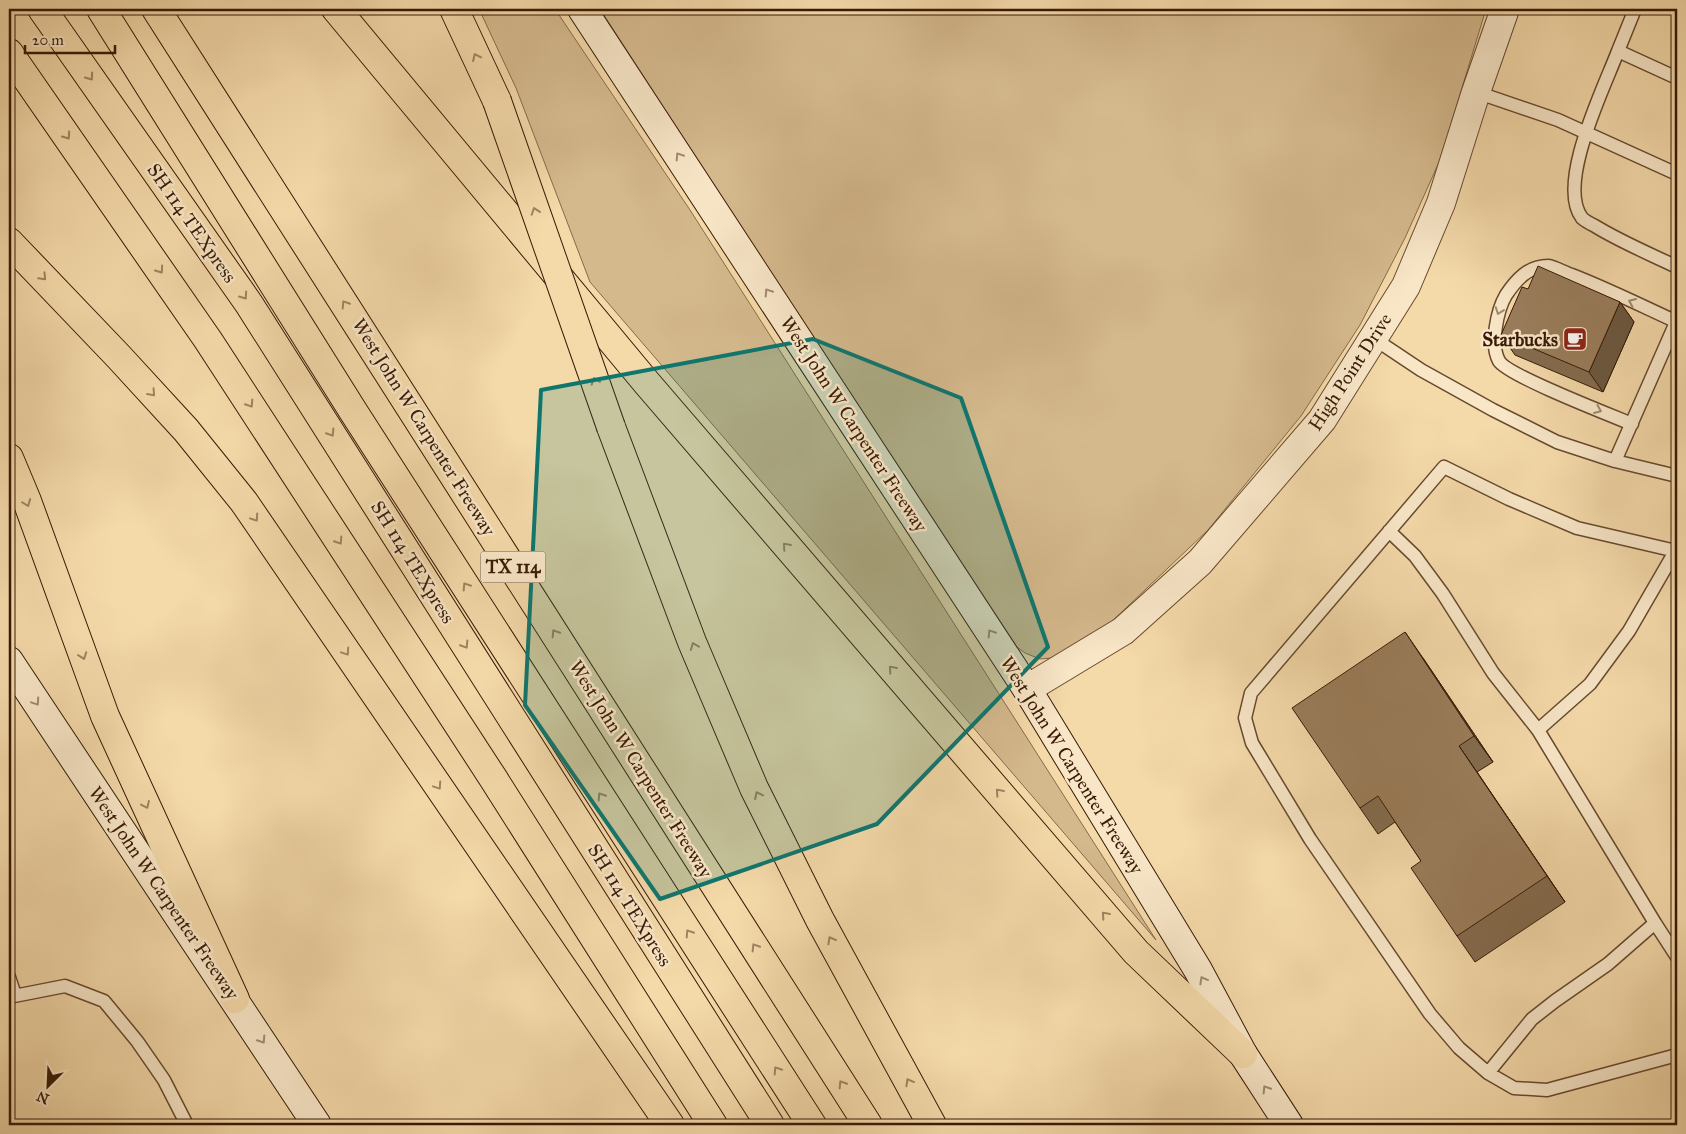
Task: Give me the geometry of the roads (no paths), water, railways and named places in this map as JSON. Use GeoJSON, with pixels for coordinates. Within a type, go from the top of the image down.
{"type":"FeatureCollection","features":[{"type":"Feature","properties":{"kind":"highway","name":"SH 114 TEXpress"},"geometry":{"type":"LineString","coordinates":[[42,9],[249,304],[770,1125]]}},
{"type":"Feature","properties":{"kind":"highway","name":"SH 114 TEXpress"},"geometry":{"type":"LineString","coordinates":[[101,9],[364,428],[812,1125]]}},
{"type":"Feature","properties":{"kind":"highway","name":"West John W Carpenter Freeway"},"geometry":{"type":"LineString","coordinates":[[156,9],[868,1125]]}},
{"type":"Feature","properties":{"kind":"highway"},"geometry":{"type":"LineString","coordinates":[[336,9],[646,382],[1136,952],[1244,1054]]}},
{"type":"Feature","properties":{"kind":"highway"},"geometry":{"type":"LineString","coordinates":[[454,9],[497,101],[611,427],[692,642],[754,788],[820,920],[932,1125]]}},
{"type":"Feature","properties":{"kind":"highway"},"geometry":{"type":"LineString","coordinates":[[9,53],[208,340],[493,778],[712,1125]]}},
{"type":"Feature","properties":{"kind":"highway"},"geometry":{"type":"LineString","coordinates":[[9,242],[186,430],[244,502],[670,1125]]}},
{"type":"Feature","properties":{"kind":"highway"},"geometry":{"type":"LineString","coordinates":[[9,458],[27,502],[105,716],[235,999]]}},
{"type":"Feature","properties":{"kind":"main road","name":"West John W Carpenter Freeway"},"geometry":{"type":"LineString","coordinates":[[582,9],[1027,689],[1198,970],[1244,1054],[1288,1125]]}},
{"type":"Feature","properties":{"kind":"main road","name":"High Point Drive"},"geometry":{"type":"LineString","coordinates":[[1027,689],[1123,631],[1200,562],[1322,420],[1406,286],[1441,204],[1476,92],[1505,9]]}},
{"type":"Feature","properties":{"kind":"main road","name":"West John W Carpenter Freeway"},"geometry":{"type":"LineString","coordinates":[[9,661],[317,1125]]}},
{"type":"Feature","properties":{"kind":"lane"},"geometry":{"type":"LineString","coordinates":[[1635,9],[1586,133],[1576,165],[1574,199],[1582,219],[1677,267]]}},
{"type":"Feature","properties":{"kind":"lane"},"geometry":{"type":"LineString","coordinates":[[1618,51],[1677,78]]}},
{"type":"Feature","properties":{"kind":"lane"},"geometry":{"type":"LineString","coordinates":[[1476,92],[1558,120],[1677,174]]}},
{"type":"Feature","properties":{"kind":"lane"},"geometry":{"type":"LineString","coordinates":[[1615,461],[1632,424],[1677,321],[1585,280],[1548,266],[1530,270],[1515,281],[1504,300],[1496,322],[1496,351],[1499,361],[1507,369],[1546,388],[1632,424]]}},
{"type":"Feature","properties":{"kind":"lane"},"geometry":{"type":"LineString","coordinates":[[1373,338],[1420,370],[1557,442],[1615,461],[1677,476]]}},
{"type":"Feature","properties":{"kind":"lane"},"geometry":{"type":"LineString","coordinates":[[1538,730],[1590,684],[1629,631],[1677,549],[1577,528],[1509,499],[1444,466],[1251,693],[1245,718],[1252,743],[1310,839],[1430,1014],[1460,1048],[1488,1073],[1514,1088],[1547,1090],[1677,1055]]}},
{"type":"Feature","properties":{"kind":"lane"},"geometry":{"type":"LineString","coordinates":[[1389,531],[1415,556],[1443,594],[1493,673],[1538,730],[1677,958]]}},
{"type":"Feature","properties":{"kind":"lane"},"geometry":{"type":"LineString","coordinates":[[1488,1073],[1532,1019],[1608,964],[1655,923]]}},
{"type":"Feature","properties":{"kind":"lane"},"geometry":{"type":"LineString","coordinates":[[9,977],[12,996],[65,986],[104,1001],[137,1041],[164,1080],[187,1125]]}},
{"type":"Feature","properties":{"kind":"place","name":"Starbucks"},"geometry":{"type":"Point","coordinates":[1575,339]}}]}
